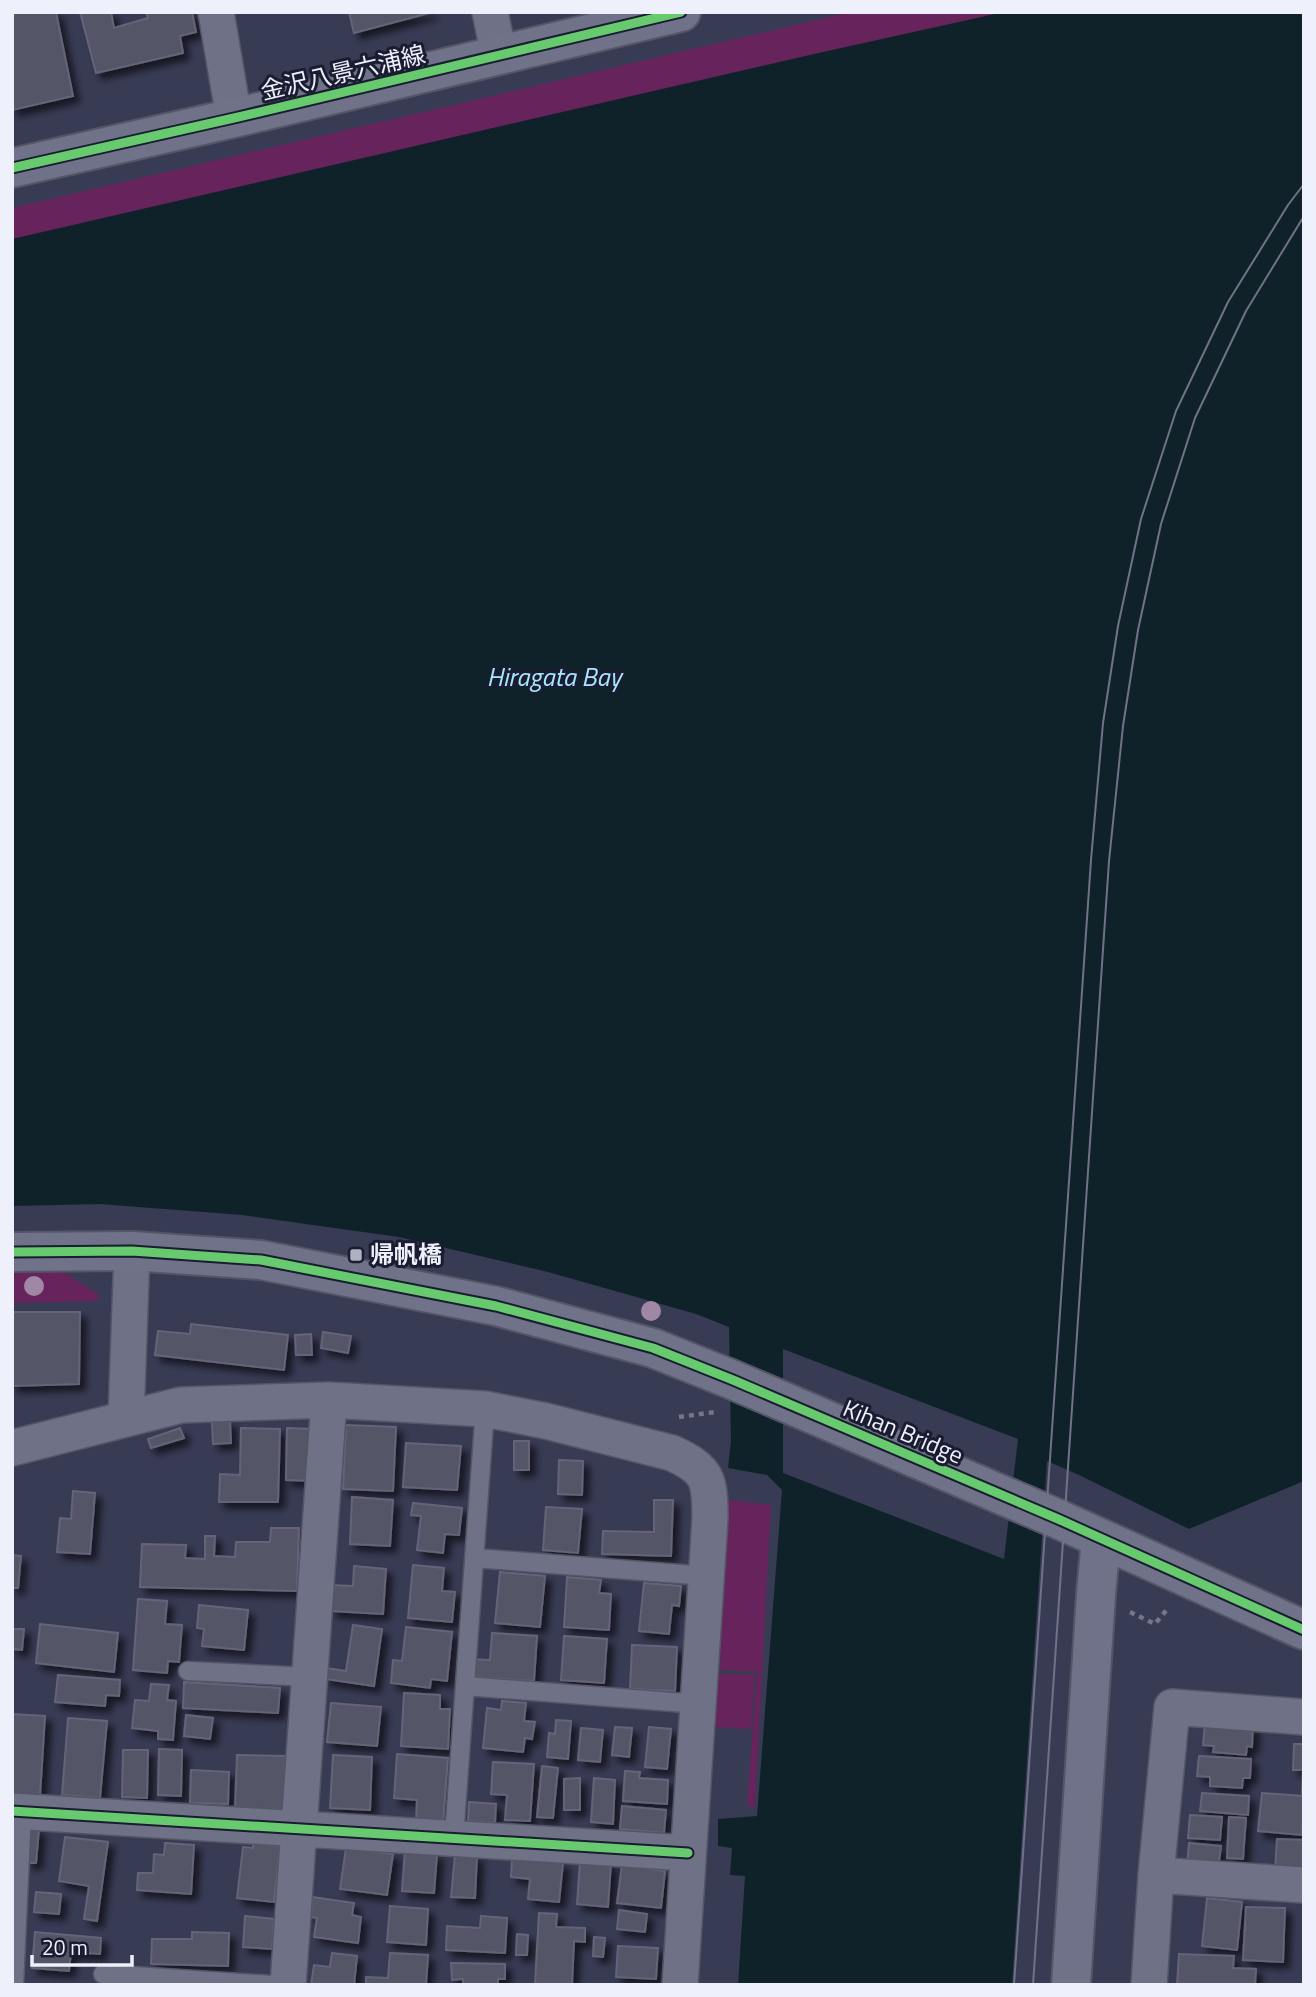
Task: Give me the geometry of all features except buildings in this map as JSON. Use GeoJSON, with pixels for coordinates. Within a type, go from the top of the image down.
{"type":"FeatureCollection","features":[{"type":"Feature","properties":{"kind":"street"},"geometry":{"type":"LineString","coordinates":[[216,12],[234,118]]}},
{"type":"Feature","properties":{"kind":"street"},"geometry":{"type":"LineString","coordinates":[[490,12],[499,55]]}},
{"type":"Feature","properties":{"kind":"street","name":"金沢八景六浦線"},"geometry":{"type":"LineString","coordinates":[[12,168],[681,12]]}},
{"type":"Feature","properties":{"kind":"street"},"geometry":{"type":"LineString","coordinates":[[126,1418],[132,1251]]}},
{"type":"Feature","properties":{"kind":"street","name":"Kihan Bridge"},"geometry":{"type":"LineString","coordinates":[[12,1252],[132,1251],[261,1260],[496,1306],[653,1348],[1058,1519],[1304,1630]]}},
{"type":"Feature","properties":{"kind":"street"},"geometry":{"type":"LineString","coordinates":[[288,1985],[329,1400]]}},
{"type":"Feature","properties":{"kind":"street"},"geometry":{"type":"LineString","coordinates":[[12,1448],[181,1405],[329,1400],[485,1409],[572,1427],[672,1453],[691,1462],[704,1474],[710,1489],[680,1985]]}},
{"type":"Feature","properties":{"kind":"street"},"geometry":{"type":"LineString","coordinates":[[1071,1985],[1101,1539]]}},
{"type":"Feature","properties":{"kind":"street"},"geometry":{"type":"LineString","coordinates":[[1149,1985],[1172,1707],[1304,1717]]}},
{"type":"Feature","properties":{"kind":"street"},"geometry":{"type":"LineString","coordinates":[[17,1811],[688,1853]]}},
{"type":"Feature","properties":{"kind":"street"},"geometry":{"type":"LineString","coordinates":[[1156,1875],[1304,1885]]}},
{"type":"Feature","properties":{"kind":"lane"},"geometry":{"type":"LineString","coordinates":[[453,1837],[485,1409]]}},
{"type":"Feature","properties":{"kind":"lane"},"geometry":{"type":"LineString","coordinates":[[474,1558],[706,1576]]}},
{"type":"Feature","properties":{"kind":"lane"},"geometry":{"type":"LineString","coordinates":[[188,1671],[310,1677]]}},
{"type":"Feature","properties":{"kind":"lane"},"geometry":{"type":"LineString","coordinates":[[465,1686],[698,1704]]}},
{"type":"Feature","properties":{"kind":"lane"},"geometry":{"type":"LineString","coordinates":[[14,1985],[17,1811]]}},
{"type":"Feature","properties":{"kind":"lane"},"geometry":{"type":"LineString","coordinates":[[103,1974],[273,1985]]}},
{"type":"Feature","properties":{"kind":"path"},"geometry":{"type":"LineString","coordinates":[[1155,1624],[1170,1606]]}},
{"type":"Feature","properties":{"kind":"shaded area"},"geometry":{"type":"Polygon","coordinates":[[[851,12],[1034,12],[12,249],[12,208],[851,12]]]}},
{"type":"Feature","properties":{"kind":"shaded area"},"geometry":{"type":"Polygon","coordinates":[[[59,1269],[98,1294],[98,1301],[12,1303],[12,1271],[59,1269]]]}},
{"type":"Feature","properties":{"kind":"shaded area"},"geometry":{"type":"Polygon","coordinates":[[[723,1499],[771,1505],[755,1807],[747,1806],[757,1672],[720,1670],[723,1499]]]}},
{"type":"Feature","properties":{"kind":"shaded area"},"geometry":{"type":"Polygon","coordinates":[[[719,1674],[755,1675],[751,1729],[714,1727],[719,1674]]]}},
{"type":"Feature","properties":{"kind":"water","name":"Hiragata Bay"},"geometry":{"type":"Polygon","coordinates":[[[1004,12],[1304,12],[1304,1481],[1189,1529],[1047,1461],[1012,1985],[738,1985],[745,1876],[730,1875],[732,1848],[718,1846],[718,1819],[757,1816],[782,1490],[767,1475],[728,1468],[731,1441],[729,1327],[696,1314],[548,1272],[399,1237],[242,1215],[100,1204],[12,1206],[12,239],[1004,12]]]}},
{"type":"Feature","properties":{"kind":"pier"},"geometry":{"type":"Polygon","coordinates":[[[783,1349],[1018,1439],[1004,1559],[783,1473],[783,1349]]]}},
{"type":"Feature","properties":{"kind":"tram line"},"geometry":{"type":"LineString","coordinates":[[1014,1985],[1091,860],[1103,723],[1118,626],[1141,519],[1176,411],[1228,302],[1304,184]]}},
{"type":"Feature","properties":{"kind":"tram line"},"geometry":{"type":"LineString","coordinates":[[1033,1985],[1109,861],[1123,726],[1138,630],[1161,524],[1195,418],[1246,311],[1304,216]]}},
{"type":"Feature","properties":{"kind":"cycle path"},"geometry":{"type":"LineString","coordinates":[[12,168],[681,12]]}},
{"type":"Feature","properties":{"kind":"cycle path"},"geometry":{"type":"LineString","coordinates":[[12,1252],[132,1251],[261,1260],[496,1306],[653,1348],[1058,1519],[1304,1630]]}},
{"type":"Feature","properties":{"kind":"cycle path"},"geometry":{"type":"LineString","coordinates":[[12,1811],[688,1853]]}},
{"type":"Feature","properties":{"kind":"place","name":"帰帆橋"},"geometry":{"type":"Point","coordinates":[356,1255]}}]}
